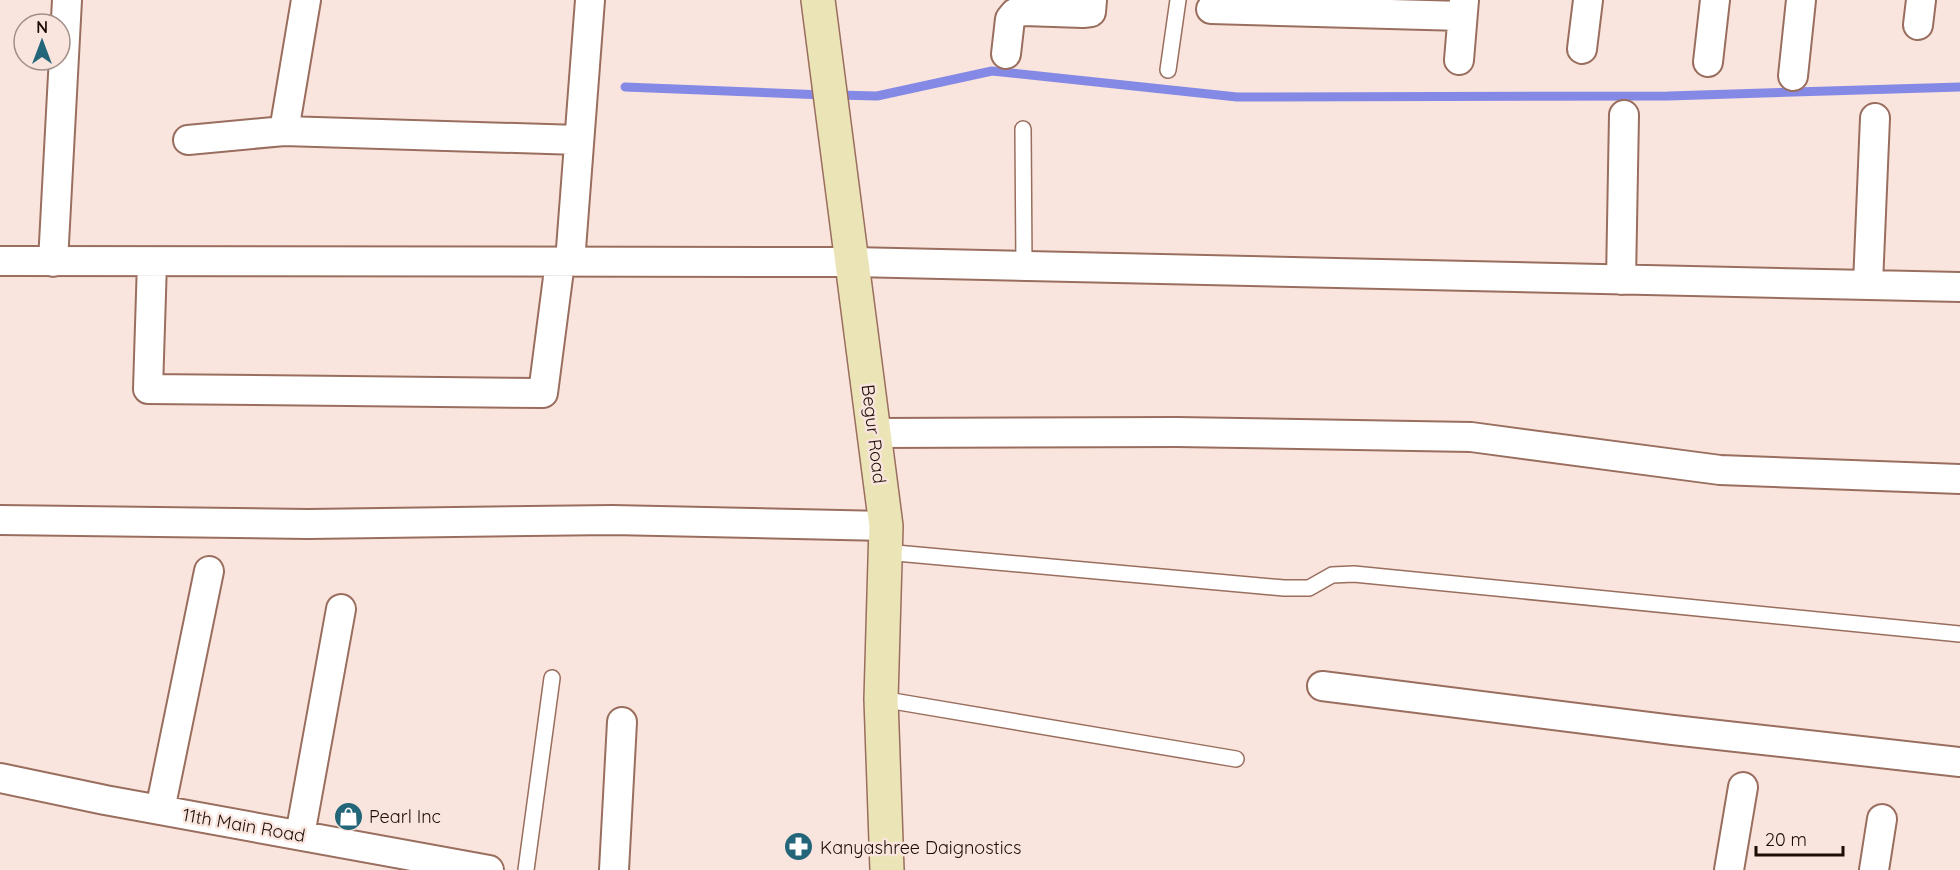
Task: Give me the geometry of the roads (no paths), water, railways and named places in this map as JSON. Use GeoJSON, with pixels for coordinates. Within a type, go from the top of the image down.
{"type":"FeatureCollection","features":[{"type":"Feature","properties":{"kind":"main road","name":"Begur Road"},"geometry":{"type":"LineString","coordinates":[[818,0],[853,262],[886,539],[881,699],[887,870]]}},
{"type":"Feature","properties":{"kind":"street"},"geometry":{"type":"LineString","coordinates":[[53,262],[67,0]]}},
{"type":"Feature","properties":{"kind":"street"},"geometry":{"type":"LineString","coordinates":[[284,131],[306,0]]}},
{"type":"Feature","properties":{"kind":"street"},"geometry":{"type":"LineString","coordinates":[[152,262],[148,389],[543,393],[565,262],[579,140],[590,0]]}},
{"type":"Feature","properties":{"kind":"street"},"geometry":{"type":"LineString","coordinates":[[1006,54],[1010,19],[1016,13],[1024,11],[1090,12],[1092,0]]}},
{"type":"Feature","properties":{"kind":"street"},"geometry":{"type":"LineString","coordinates":[[1582,49],[1588,0]]}},
{"type":"Feature","properties":{"kind":"street"},"geometry":{"type":"LineString","coordinates":[[1708,62],[1715,0]]}},
{"type":"Feature","properties":{"kind":"street"},"geometry":{"type":"LineString","coordinates":[[1793,76],[1802,0]]}},
{"type":"Feature","properties":{"kind":"street"},"geometry":{"type":"LineString","coordinates":[[1211,9],[1463,8],[1459,60]]}},
{"type":"Feature","properties":{"kind":"street"},"geometry":{"type":"LineString","coordinates":[[1621,280],[1624,115]]}},
{"type":"Feature","properties":{"kind":"street"},"geometry":{"type":"LineString","coordinates":[[1868,285],[1875,118]]}},
{"type":"Feature","properties":{"kind":"street"},"geometry":{"type":"LineString","coordinates":[[188,140],[284,131],[579,140]]}},
{"type":"Feature","properties":{"kind":"street"},"geometry":{"type":"LineString","coordinates":[[0,261],[853,262],[1960,287]]}},
{"type":"Feature","properties":{"kind":"street"},"geometry":{"type":"LineString","coordinates":[[874,433],[1177,432],[1471,436],[1720,470],[1960,478]]}},
{"type":"Feature","properties":{"kind":"street"},"geometry":{"type":"LineString","coordinates":[[0,520],[308,524],[612,520],[886,539]]}},
{"type":"Feature","properties":{"kind":"street"},"geometry":{"type":"LineString","coordinates":[[160,810],[209,571]]}},
{"type":"Feature","properties":{"kind":"street"},"geometry":{"type":"LineString","coordinates":[[300,836],[341,609]]}},
{"type":"Feature","properties":{"kind":"street"},"geometry":{"type":"LineString","coordinates":[[1322,686],[1673,730],[1960,762]]}},
{"type":"Feature","properties":{"kind":"street"},"geometry":{"type":"LineString","coordinates":[[614,870],[622,722]]}},
{"type":"Feature","properties":{"kind":"street","name":"11th Main Road"},"geometry":{"type":"LineString","coordinates":[[0,778],[160,810],[489,870]]}},
{"type":"Feature","properties":{"kind":"street"},"geometry":{"type":"LineString","coordinates":[[1729,870],[1743,787]]}},
{"type":"Feature","properties":{"kind":"street"},"geometry":{"type":"LineString","coordinates":[[1874,870],[1882,819]]}},
{"type":"Feature","properties":{"kind":"lane"},"geometry":{"type":"LineString","coordinates":[[1168,70],[1178,0]]}},
{"type":"Feature","properties":{"kind":"lane"},"geometry":{"type":"LineString","coordinates":[[1023,129],[1024,266]]}},
{"type":"Feature","properties":{"kind":"lane"},"geometry":{"type":"LineString","coordinates":[[886,539],[1284,588],[1309,588],[1332,575],[1354,574],[1960,634]]}},
{"type":"Feature","properties":{"kind":"lane"},"geometry":{"type":"LineString","coordinates":[[526,870],[552,678]]}},
{"type":"Feature","properties":{"kind":"lane"},"geometry":{"type":"LineString","coordinates":[[881,699],[1236,759]]}},
{"type":"Feature","properties":{"kind":"waterway"},"geometry":{"type":"LineString","coordinates":[[837,95],[877,96],[992,71],[1237,97],[1668,96],[1960,87]]}},
{"type":"Feature","properties":{"kind":"waterway"},"geometry":{"type":"LineString","coordinates":[[625,87],[824,95]]}},
{"type":"Feature","properties":{"kind":"place","name":"Pearl Inc"},"geometry":{"type":"Point","coordinates":[348,816]}},
{"type":"Feature","properties":{"kind":"place","name":"Kanyashree Daignostics"},"geometry":{"type":"Point","coordinates":[799,847]}}]}
